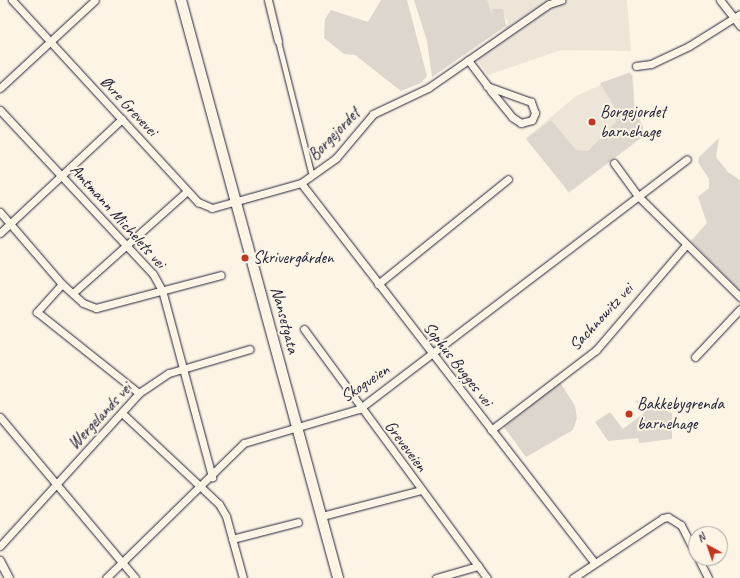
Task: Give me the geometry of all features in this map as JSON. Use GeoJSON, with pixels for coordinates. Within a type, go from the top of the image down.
{"type":"FeatureCollection","features":[{"type":"Feature","properties":{"kind":"main road","name":"Nansetgata"},"geometry":{"type":"LineString","coordinates":[[181,0],[338,578]]}},
{"type":"Feature","properties":{"kind":"street","name":"Øvre Grevevei"},"geometry":{"type":"LineString","coordinates":[[12,0],[187,191],[206,207],[236,202]]}},
{"type":"Feature","properties":{"kind":"street"},"geometry":{"type":"LineString","coordinates":[[0,88],[95,0]]}},
{"type":"Feature","properties":{"kind":"street"},"geometry":{"type":"LineString","coordinates":[[268,0],[311,172]]}},
{"type":"Feature","properties":{"kind":"street","name":"Borgejordet"},"geometry":{"type":"LineString","coordinates":[[236,202],[301,183],[336,158],[373,114],[428,88],[549,4],[560,0]]}},
{"type":"Feature","properties":{"kind":"street"},"geometry":{"type":"LineString","coordinates":[[720,0],[740,26]]}},
{"type":"Feature","properties":{"kind":"street"},"geometry":{"type":"LineString","coordinates":[[636,66],[651,64],[689,46],[740,14]]}},
{"type":"Feature","properties":{"kind":"street"},"geometry":{"type":"LineString","coordinates":[[468,60],[488,86],[512,117],[521,123],[532,120],[535,113],[531,102],[488,86]]}},
{"type":"Feature","properties":{"kind":"street","name":"Amtmann Michelets vei"},"geometry":{"type":"LineString","coordinates":[[0,110],[125,245],[162,290],[212,477]]}},
{"type":"Feature","properties":{"kind":"street"},"geometry":{"type":"LineString","coordinates":[[0,233],[122,119]]}},
{"type":"Feature","properties":{"kind":"street","name":"Skogveien"},"geometry":{"type":"LineString","coordinates":[[106,578],[202,488],[244,443],[359,408],[687,160]]}},
{"type":"Feature","properties":{"kind":"street"},"geometry":{"type":"LineString","coordinates":[[614,163],[638,196],[740,297]]}},
{"type":"Feature","properties":{"kind":"street"},"geometry":{"type":"LineString","coordinates":[[378,284],[508,179]]}},
{"type":"Feature","properties":{"kind":"street","name":"Sophus Bugges vei"},"geometry":{"type":"LineString","coordinates":[[301,183],[431,354],[594,562]]}},
{"type":"Feature","properties":{"kind":"street"},"geometry":{"type":"LineString","coordinates":[[73,293],[187,191]]}},
{"type":"Feature","properties":{"kind":"street"},"geometry":{"type":"LineString","coordinates":[[0,212],[62,284],[83,303],[96,308],[221,275]]}},
{"type":"Feature","properties":{"kind":"street","name":"Sachnowitz vei"},"geometry":{"type":"LineString","coordinates":[[491,430],[596,350],[686,245]]}},
{"type":"Feature","properties":{"kind":"street"},"geometry":{"type":"LineString","coordinates":[[62,284],[37,312],[139,393]]}},
{"type":"Feature","properties":{"kind":"street"},"geometry":{"type":"LineString","coordinates":[[695,357],[740,310]]}},
{"type":"Feature","properties":{"kind":"street","name":"Greveveien"},"geometry":{"type":"LineString","coordinates":[[304,329],[359,408],[487,578]]}},
{"type":"Feature","properties":{"kind":"street","name":"Wergelands vei"},"geometry":{"type":"LineString","coordinates":[[0,546],[58,484],[139,393],[162,377],[182,368],[250,349]]}},
{"type":"Feature","properties":{"kind":"street"},"geometry":{"type":"LineString","coordinates":[[122,413],[202,488],[222,510],[243,578]]}},
{"type":"Feature","properties":{"kind":"street"},"geometry":{"type":"LineString","coordinates":[[0,417],[58,484],[135,578]]}},
{"type":"Feature","properties":{"kind":"street"},"geometry":{"type":"LineString","coordinates":[[322,516],[420,490]]}},
{"type":"Feature","properties":{"kind":"street"},"geometry":{"type":"LineString","coordinates":[[573,578],[643,528],[668,517],[681,525],[688,539]]}},
{"type":"Feature","properties":{"kind":"street"},"geometry":{"type":"LineString","coordinates":[[232,539],[298,522]]}},
{"type":"Feature","properties":{"kind":"street"},"geometry":{"type":"LineString","coordinates":[[0,561],[9,578]]}},
{"type":"Feature","properties":{"kind":"street"},"geometry":{"type":"LineString","coordinates":[[436,578],[478,566]]}},
{"type":"Feature","properties":{"kind":"street"},"geometry":{"type":"LineString","coordinates":[[702,566],[708,578]]}},
{"type":"Feature","properties":{"kind":"shaded area"},"geometry":{"type":"Polygon","coordinates":[[[381,0],[407,0],[427,76],[421,83],[401,91],[355,55],[344,54],[324,38],[325,19],[331,10],[368,22],[381,0]]]}},
{"type":"Feature","properties":{"kind":"shaded area"},"geometry":{"type":"Polygon","coordinates":[[[414,0],[487,0],[491,13],[493,9],[503,9],[506,26],[432,77],[427,41],[414,0]]]}},
{"type":"Feature","properties":{"kind":"shaded area"},"geometry":{"type":"Polygon","coordinates":[[[485,0],[627,0],[631,51],[561,50],[488,75],[472,53],[503,31],[508,21],[501,12],[491,15],[485,0]]]}},
{"type":"Feature","properties":{"kind":"shaded area"},"geometry":{"type":"Polygon","coordinates":[[[630,72],[633,75],[635,110],[643,127],[641,138],[569,193],[526,138],[576,96],[630,72]]]}},
{"type":"Feature","properties":{"kind":"shaded area"},"geometry":{"type":"Polygon","coordinates":[[[629,73],[632,76],[634,108],[643,127],[641,138],[569,192],[526,139],[551,120],[576,150],[588,151],[616,122],[614,106],[600,83],[629,73]]]}},
{"type":"Feature","properties":{"kind":"shaded area"},"geometry":{"type":"Polygon","coordinates":[[[719,138],[716,157],[728,172],[740,180],[740,291],[691,241],[707,223],[698,197],[709,188],[709,179],[698,162],[699,157],[719,138]]]}},
{"type":"Feature","properties":{"kind":"shaded area"},"geometry":{"type":"Polygon","coordinates":[[[560,382],[575,406],[577,418],[573,430],[526,457],[504,427],[560,382]]]}},
{"type":"Feature","properties":{"kind":"shaded area"},"geometry":{"type":"Polygon","coordinates":[[[635,400],[672,413],[672,439],[639,443],[638,438],[608,441],[595,422],[610,412],[623,429],[644,413],[635,400]]]}},
{"type":"Feature","properties":{"kind":"place","name":"Borgejordet barnehage"},"geometry":{"type":"Point","coordinates":[592,122]}},
{"type":"Feature","properties":{"kind":"place","name":"Skrivergården"},"geometry":{"type":"Point","coordinates":[245,258]}},
{"type":"Feature","properties":{"kind":"place","name":"Bakkebygrenda barnehage"},"geometry":{"type":"Point","coordinates":[629,414]}}]}
